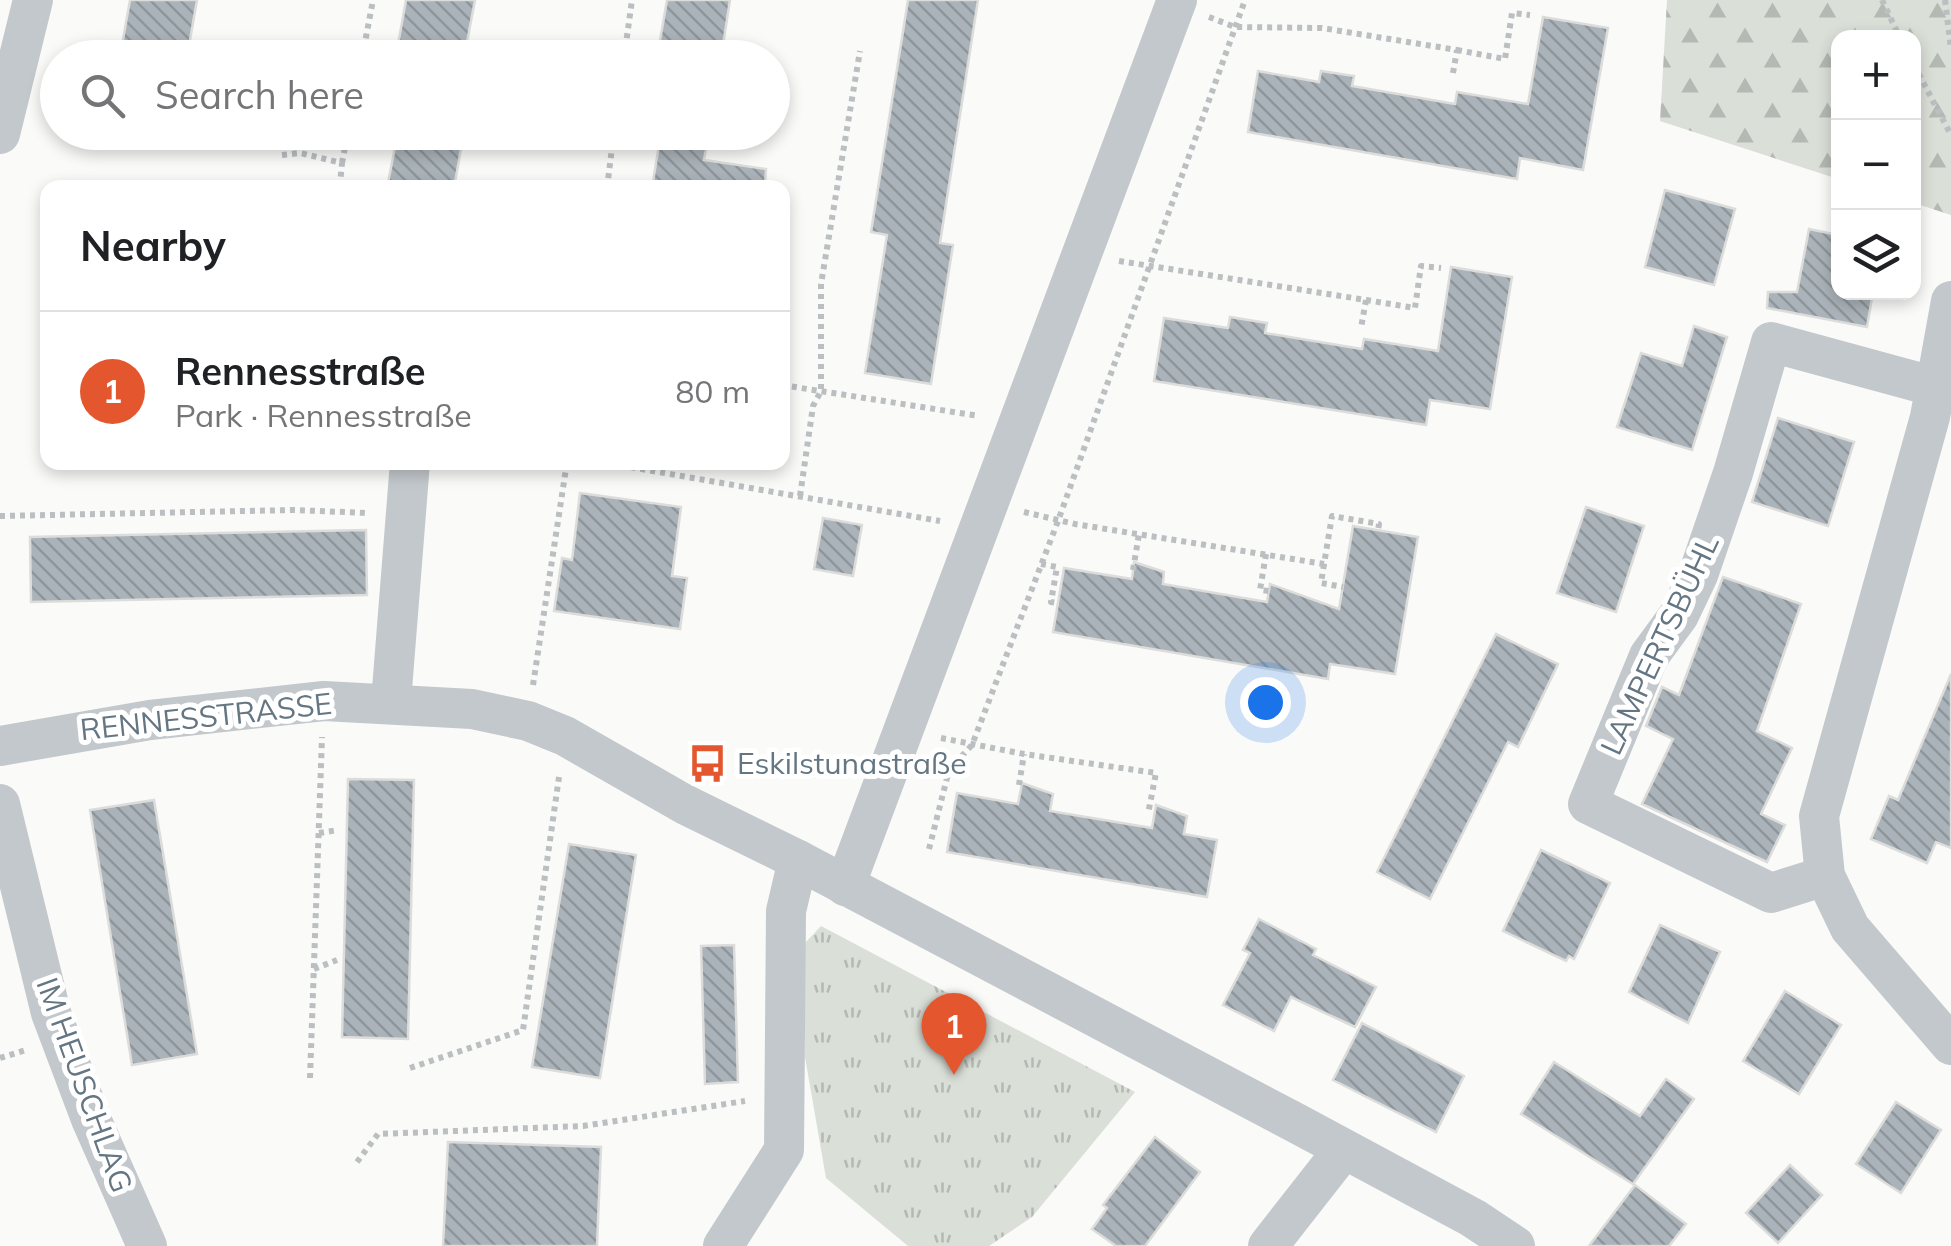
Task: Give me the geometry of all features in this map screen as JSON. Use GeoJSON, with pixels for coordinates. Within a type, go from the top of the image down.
{"type":"FeatureCollection","features":[{"type":"Feature","properties":{"kind":"street"},"geometry":{"type":"LineString","coordinates":[[0,134],[32,0]]}},
{"type":"Feature","properties":{"kind":"street"},"geometry":{"type":"LineString","coordinates":[[845,886],[1176,2]]}},
{"type":"Feature","properties":{"kind":"street"},"geometry":{"type":"LineString","coordinates":[[1951,302],[1939,410],[1820,816],[1825,876],[1850,928],[1951,1045]]}},
{"type":"Feature","properties":{"kind":"street","name":"LAMPERTSBÜHL"},"geometry":{"type":"LineString","coordinates":[[1825,876],[1771,893],[1588,804],[1648,656],[1678,615],[1698,575],[1771,342],[1939,410]]}},
{"type":"Feature","properties":{"kind":"street"},"geometry":{"type":"LineString","coordinates":[[392,702],[409,470]]}},
{"type":"Feature","properties":{"kind":"street","name":"RENNESSTRASSE"},"geometry":{"type":"LineString","coordinates":[[0,746],[150,720],[324,701],[472,709],[546,728],[1344,1149],[1473,1218],[1515,1246]]}},
{"type":"Feature","properties":{"kind":"street","name":"IM HEUSCHLAG"},"geometry":{"type":"LineString","coordinates":[[0,804],[51,1014],[147,1246]]}},
{"type":"Feature","properties":{"kind":"street"},"geometry":{"type":"LineString","coordinates":[[723,1246],[784,1150],[786,910],[798,860]]}},
{"type":"Feature","properties":{"kind":"street"},"geometry":{"type":"LineString","coordinates":[[1268,1246],[1344,1149]]}},
{"type":"Feature","properties":{"kind":"path"},"geometry":{"type":"LineString","coordinates":[[365,40],[373,0]]}},
{"type":"Feature","properties":{"kind":"path"},"geometry":{"type":"LineString","coordinates":[[626,40],[632,0]]}},
{"type":"Feature","properties":{"kind":"path"},"geometry":{"type":"LineString","coordinates":[[929,848],[949,770],[972,745],[1058,521],[1245,0]]}},
{"type":"Feature","properties":{"kind":"path"},"geometry":{"type":"LineString","coordinates":[[1882,0],[1896,30]]}},
{"type":"Feature","properties":{"kind":"path"},"geometry":{"type":"LineString","coordinates":[[1945,0],[1951,48]]}},
{"type":"Feature","properties":{"kind":"path"},"geometry":{"type":"LineString","coordinates":[[1176,2],[1235,27],[1322,28],[1504,59],[1512,13],[1530,15]]}},
{"type":"Feature","properties":{"kind":"path"},"geometry":{"type":"LineString","coordinates":[[1453,73],[1457,50]]}},
{"type":"Feature","properties":{"kind":"path"},"geometry":{"type":"LineString","coordinates":[[800,496],[813,406],[820,391],[821,284],[860,51]]}},
{"type":"Feature","properties":{"kind":"path"},"geometry":{"type":"LineString","coordinates":[[1921,77],[1951,135]]}},
{"type":"Feature","properties":{"kind":"path"},"geometry":{"type":"LineString","coordinates":[[340,180],[345,150]]}},
{"type":"Feature","properties":{"kind":"path"},"geometry":{"type":"LineString","coordinates":[[607,180],[611,150]]}},
{"type":"Feature","properties":{"kind":"path"},"geometry":{"type":"LineString","coordinates":[[282,156],[300,154],[342,163]]}},
{"type":"Feature","properties":{"kind":"path"},"geometry":{"type":"LineString","coordinates":[[1082,252],[1147,267],[1415,308],[1422,266],[1441,268]]}},
{"type":"Feature","properties":{"kind":"path"},"geometry":{"type":"LineString","coordinates":[[1361,328],[1366,300]]}},
{"type":"Feature","properties":{"kind":"path"},"geometry":{"type":"LineString","coordinates":[[790,386],[1019,423]]}},
{"type":"Feature","properties":{"kind":"path"},"geometry":{"type":"LineString","coordinates":[[410,1068],[524,1030],[566,470]]}},
{"type":"Feature","properties":{"kind":"path"},"geometry":{"type":"LineString","coordinates":[[648,470],[800,496],[1058,521],[1324,564]]}},
{"type":"Feature","properties":{"kind":"path"},"geometry":{"type":"LineString","coordinates":[[0,516],[294,510],[405,514]]}},
{"type":"Feature","properties":{"kind":"path"},"geometry":{"type":"LineString","coordinates":[[1343,587],[1321,583],[1332,516],[1379,524],[1378,530]]}},
{"type":"Feature","properties":{"kind":"path"},"geometry":{"type":"LineString","coordinates":[[1133,570],[1139,534]]}},
{"type":"Feature","properties":{"kind":"path"},"geometry":{"type":"LineString","coordinates":[[1266,554],[1260,590],[1269,592]]}},
{"type":"Feature","properties":{"kind":"path"},"geometry":{"type":"LineString","coordinates":[[1041,564],[1057,567],[1051,602],[1057,603]]}},
{"type":"Feature","properties":{"kind":"path"},"geometry":{"type":"LineString","coordinates":[[310,1078],[324,701]]}},
{"type":"Feature","properties":{"kind":"path"},"geometry":{"type":"LineString","coordinates":[[904,728],[972,745],[1156,773],[1148,814]]}},
{"type":"Feature","properties":{"kind":"path"},"geometry":{"type":"LineString","coordinates":[[1019,785],[1024,754]]}},
{"type":"Feature","properties":{"kind":"path"},"geometry":{"type":"LineString","coordinates":[[319,834],[338,830]]}},
{"type":"Feature","properties":{"kind":"path"},"geometry":{"type":"LineString","coordinates":[[314,968],[336,960]]}},
{"type":"Feature","properties":{"kind":"path"},"geometry":{"type":"LineString","coordinates":[[356,1162],[378,1134],[583,1126],[786,1095]]}},
{"type":"Feature","properties":{"kind":"green space"},"geometry":{"type":"Polygon","coordinates":[[[1667,0],[1951,0],[1951,215],[1921,205],[1921,30],[1831,30],[1831,177],[1660,121],[1667,0]]]}},
{"type":"Feature","properties":{"kind":"green space"},"geometry":{"type":"Polygon","coordinates":[[[821,926],[1135,1092],[1032,1217],[989,1246],[908,1246],[826,1178],[805,1057],[805,943],[821,926]]]}},
{"type":"Feature","properties":{"kind":"building"},"geometry":{"type":"Polygon","coordinates":[[[130,0],[197,0],[190,40],[123,40],[130,0]]]}},
{"type":"Feature","properties":{"kind":"building"},"geometry":{"type":"Polygon","coordinates":[[[406,0],[475,0],[467,40],[399,40],[406,0]]]}},
{"type":"Feature","properties":{"kind":"building"},"geometry":{"type":"Polygon","coordinates":[[[667,0],[730,0],[724,40],[660,40],[667,0]]]}},
{"type":"Feature","properties":{"kind":"building"},"geometry":{"type":"Polygon","coordinates":[[[908,0],[978,0],[940,243],[953,245],[931,384],[865,373],[887,235],[871,232],[908,0]]]}},
{"type":"Feature","properties":{"kind":"building"},"geometry":{"type":"Polygon","coordinates":[[[1543,17],[1608,28],[1583,170],[1520,158],[1517,179],[1248,132],[1258,71],[1319,82],[1321,71],[1354,76],[1352,86],[1455,104],[1457,92],[1528,104],[1543,17]]]}},
{"type":"Feature","properties":{"kind":"building"},"geometry":{"type":"Polygon","coordinates":[[[394,150],[461,150],[455,180],[389,180],[394,150]]]}},
{"type":"Feature","properties":{"kind":"building"},"geometry":{"type":"Polygon","coordinates":[[[658,150],[706,150],[704,160],[766,169],[765,180],[653,180],[658,150]]]}},
{"type":"Feature","properties":{"kind":"building"},"geometry":{"type":"Polygon","coordinates":[[[1665,190],[1735,209],[1714,285],[1645,267],[1665,190]]]}},
{"type":"Feature","properties":{"kind":"building"},"geometry":{"type":"Polygon","coordinates":[[[1809,229],[1831,234],[1831,300],[1872,300],[1867,327],[1767,308],[1768,292],[1797,292],[1809,229]]]}},
{"type":"Feature","properties":{"kind":"building"},"geometry":{"type":"Polygon","coordinates":[[[1451,267],[1512,277],[1490,409],[1430,400],[1426,425],[1154,381],[1164,318],[1228,328],[1230,317],[1267,323],[1265,333],[1362,349],[1364,339],[1438,351],[1451,267]]]}},
{"type":"Feature","properties":{"kind":"building"},"geometry":{"type":"Polygon","coordinates":[[[1694,326],[1727,337],[1692,450],[1617,427],[1641,353],[1682,366],[1694,326]]]}},
{"type":"Feature","properties":{"kind":"building"},"geometry":{"type":"Polygon","coordinates":[[[1778,418],[1854,442],[1828,526],[1752,502],[1778,418]]]}},
{"type":"Feature","properties":{"kind":"building"},"geometry":{"type":"Polygon","coordinates":[[[580,493],[681,507],[672,576],[687,578],[680,629],[554,611],[562,558],[572,560],[580,493]]]}},
{"type":"Feature","properties":{"kind":"building"},"geometry":{"type":"Polygon","coordinates":[[[1586,507],[1644,526],[1616,612],[1557,593],[1586,507]]]}},
{"type":"Feature","properties":{"kind":"building"},"geometry":{"type":"Polygon","coordinates":[[[823,518],[862,525],[853,576],[814,569],[823,518]]]}},
{"type":"Feature","properties":{"kind":"building"},"geometry":{"type":"Polygon","coordinates":[[[1353,526],[1418,537],[1395,674],[1330,664],[1328,679],[1053,632],[1064,568],[1132,579],[1134,562],[1164,572],[1163,584],[1267,602],[1270,584],[1339,609],[1353,526]]]}},
{"type":"Feature","properties":{"kind":"building"},"geometry":{"type":"Polygon","coordinates":[[[366,530],[367,595],[31,602],[30,537],[366,530]]]}},
{"type":"Feature","properties":{"kind":"building"},"geometry":{"type":"Polygon","coordinates":[[[1723,577],[1801,604],[1757,731],[1792,748],[1761,814],[1785,825],[1767,862],[1642,804],[1673,739],[1646,726],[1662,687],[1679,695],[1723,577]]]}},
{"type":"Feature","properties":{"kind":"building"},"geometry":{"type":"Polygon","coordinates":[[[1496,634],[1558,664],[1518,747],[1508,742],[1430,899],[1377,872],[1496,634]]]}},
{"type":"Feature","properties":{"kind":"building"},"geometry":{"type":"Polygon","coordinates":[[[1951,674],[1951,848],[1936,842],[1927,863],[1871,839],[1889,796],[1898,800],[1951,674]]]}},
{"type":"Feature","properties":{"kind":"building"},"geometry":{"type":"Polygon","coordinates":[[[348,779],[414,780],[408,1039],[342,1037],[348,779]]]}},
{"type":"Feature","properties":{"kind":"building"},"geometry":{"type":"Polygon","coordinates":[[[1022,783],[1053,794],[1050,811],[1152,828],[1156,805],[1187,816],[1184,834],[1217,840],[1207,897],[947,852],[957,793],[1018,804],[1022,783]]]}},
{"type":"Feature","properties":{"kind":"building"},"geometry":{"type":"Polygon","coordinates":[[[154,800],[197,1054],[132,1065],[90,810],[154,800]]]}},
{"type":"Feature","properties":{"kind":"building"},"geometry":{"type":"Polygon","coordinates":[[[569,844],[636,855],[600,1078],[532,1067],[569,844]]]}},
{"type":"Feature","properties":{"kind":"building"},"geometry":{"type":"Polygon","coordinates":[[[1541,850],[1610,883],[1574,959],[1569,956],[1566,961],[1503,931],[1541,850]]]}},
{"type":"Feature","properties":{"kind":"building"},"geometry":{"type":"Polygon","coordinates":[[[1259,919],[1316,949],[1313,955],[1376,987],[1355,1027],[1291,997],[1274,1031],[1223,1005],[1250,953],[1243,950],[1259,919]]]}},
{"type":"Feature","properties":{"kind":"building"},"geometry":{"type":"Polygon","coordinates":[[[1660,925],[1720,952],[1688,1023],[1629,992],[1660,925]]]}},
{"type":"Feature","properties":{"kind":"building"},"geometry":{"type":"Polygon","coordinates":[[[734,945],[738,1082],[705,1084],[701,946],[734,945]]]}},
{"type":"Feature","properties":{"kind":"building"},"geometry":{"type":"Polygon","coordinates":[[[1785,991],[1841,1025],[1799,1094],[1743,1061],[1785,991]]]}},
{"type":"Feature","properties":{"kind":"building"},"geometry":{"type":"Polygon","coordinates":[[[1362,1023],[1464,1076],[1436,1132],[1333,1080],[1362,1023]]]}},
{"type":"Feature","properties":{"kind":"building"},"geometry":{"type":"Polygon","coordinates":[[[1554,1062],[1640,1116],[1666,1079],[1694,1099],[1633,1184],[1521,1114],[1554,1062]]]}},
{"type":"Feature","properties":{"kind":"building"},"geometry":{"type":"Polygon","coordinates":[[[1896,1102],[1941,1130],[1901,1193],[1856,1164],[1896,1102]]]}},
{"type":"Feature","properties":{"kind":"building"},"geometry":{"type":"Polygon","coordinates":[[[1155,1137],[1200,1172],[1145,1246],[1116,1246],[1092,1229],[1107,1208],[1103,1205],[1155,1137]]]}},
{"type":"Feature","properties":{"kind":"building"},"geometry":{"type":"Polygon","coordinates":[[[448,1142],[601,1147],[597,1246],[443,1246],[448,1142]]]}},
{"type":"Feature","properties":{"kind":"building"},"geometry":{"type":"Polygon","coordinates":[[[1790,1165],[1822,1195],[1778,1243],[1746,1213],[1790,1165]]]}},
{"type":"Feature","properties":{"kind":"building"},"geometry":{"type":"Polygon","coordinates":[[[1635,1185],[1686,1224],[1669,1246],[1589,1246],[1635,1185]]]}},
{"type":"Feature","properties":{"kind":"place","name":"Eskilstunastraße"},"geometry":{"type":"Point","coordinates":[707,764]}},
{"type":"Feature","properties":{"kind":"place","name":"Rennesstraße"},"geometry":{"type":"Point","coordinates":[954,1075]}}]}
